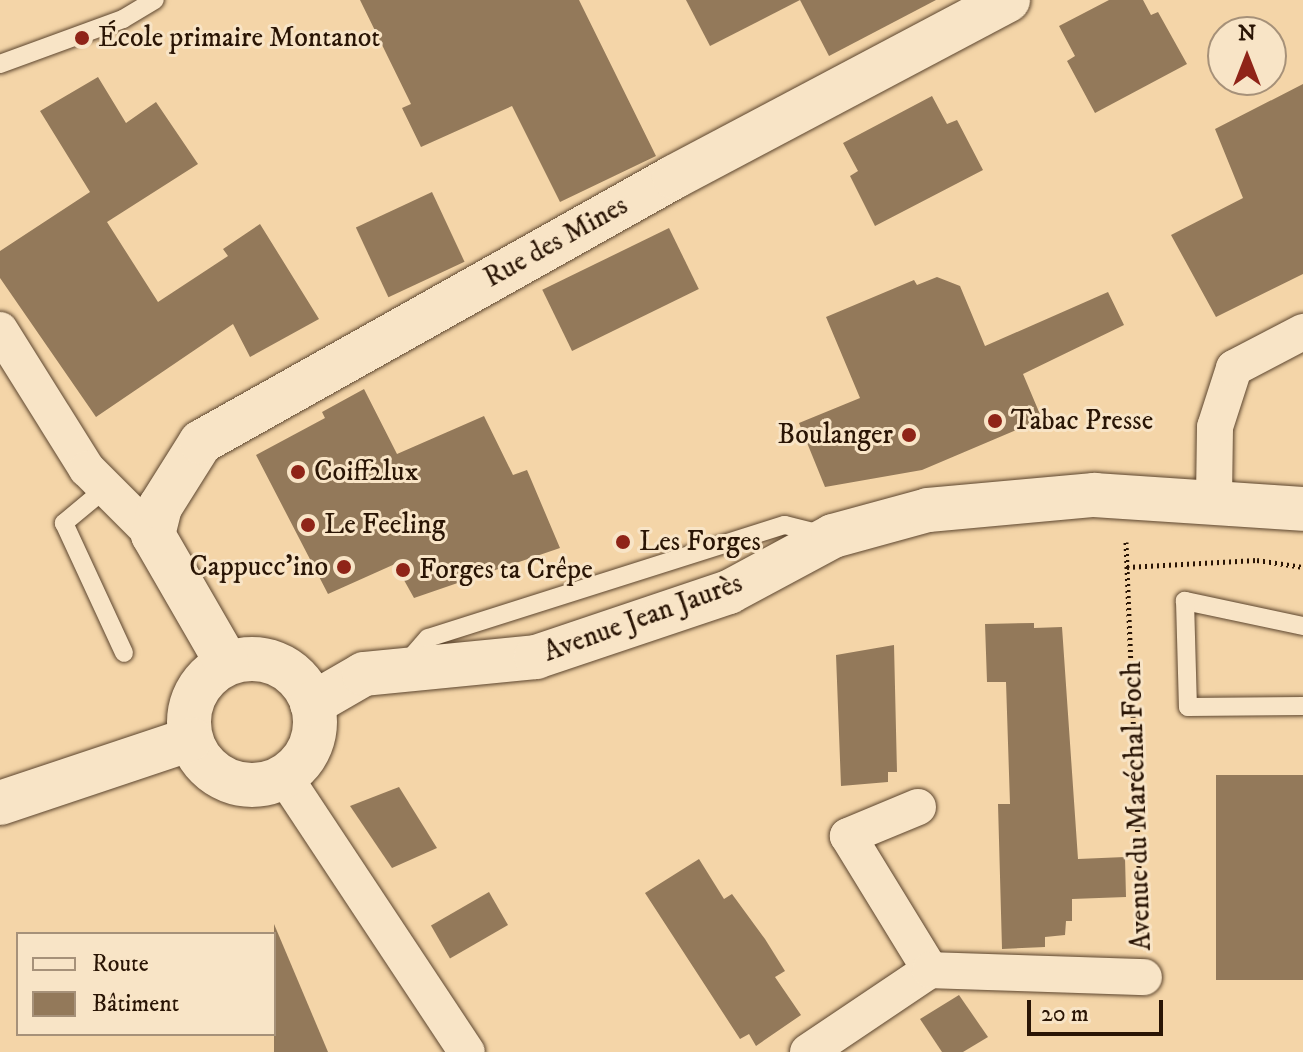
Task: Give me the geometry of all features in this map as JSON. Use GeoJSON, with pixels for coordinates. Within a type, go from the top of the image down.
{"type":"FeatureCollection","features":[{"type":"Feature","properties":{"kind":"street","name":"Rue des Mines"},"geometry":{"type":"LineString","coordinates":[[153,535],[160,507],[201,442],[674,177],[1008,0]]}},
{"type":"Feature","properties":{"kind":"street"},"geometry":{"type":"LineString","coordinates":[[0,330],[87,469],[153,535],[227,663]]}},
{"type":"Feature","properties":{"kind":"street"},"geometry":{"type":"LineString","coordinates":[[1214,499],[1215,427],[1234,368],[1303,332]]}},
{"type":"Feature","properties":{"kind":"street","name":"Avenue Jean Jaurès"},"geometry":{"type":"LineString","coordinates":[[312,704],[364,674],[536,657],[729,592],[833,536],[928,510],[1094,495],[1214,499],[1303,509]]}},
{"type":"Feature","properties":{"kind":"street"},"geometry":{"type":"LineString","coordinates":[[253,659],[279,665],[300,680],[312,704],[311,744],[284,776],[247,785],[228,780],[212,771],[191,739],[189,716],[195,694],[227,663],[253,659]]}},
{"type":"Feature","properties":{"kind":"street"},"geometry":{"type":"LineString","coordinates":[[0,803],[191,739]]}},
{"type":"Feature","properties":{"kind":"street"},"geometry":{"type":"LineString","coordinates":[[284,776],[467,1052]]}},
{"type":"Feature","properties":{"kind":"street"},"geometry":{"type":"LineString","coordinates":[[808,1052],[930,970],[848,836],[918,807]]}},
{"type":"Feature","properties":{"kind":"street","name":"Avenue du Maréchal Foch"},"geometry":{"type":"LineString","coordinates":[[930,970],[1144,977]]}},
{"type":"Feature","properties":{"kind":"lane"},"geometry":{"type":"LineString","coordinates":[[0,64],[123,19],[155,0]]}},
{"type":"Feature","properties":{"kind":"lane"},"geometry":{"type":"LineString","coordinates":[[106,488],[64,523],[124,653]]}},
{"type":"Feature","properties":{"kind":"lane"},"geometry":{"type":"LineString","coordinates":[[1303,626],[1185,601],[1188,707],[1303,706]]}},
{"type":"Feature","properties":{"kind":"path","name":"Avenue du Maréchal Foch"},"geometry":{"type":"LineString","coordinates":[[1144,977],[1127,567],[1257,560],[1303,567]]}},
{"type":"Feature","properties":{"kind":"building"},"geometry":{"type":"Polygon","coordinates":[[[360,0],[579,0],[656,156],[560,202],[512,106],[421,147],[402,108],[411,104],[360,0]]]}},
{"type":"Feature","properties":{"kind":"building"},"geometry":{"type":"Polygon","coordinates":[[[686,0],[800,0],[710,46],[686,0]]]}},
{"type":"Feature","properties":{"kind":"building"},"geometry":{"type":"Polygon","coordinates":[[[800,0],[936,0],[829,56],[800,0]]]}},
{"type":"Feature","properties":{"kind":"building"},"geometry":{"type":"Polygon","coordinates":[[[1109,0],[1143,0],[1151,15],[1158,12],[1187,64],[1095,113],[1067,61],[1075,56],[1059,26],[1109,0]]]}},
{"type":"Feature","properties":{"kind":"building"},"geometry":{"type":"Polygon","coordinates":[[[98,77],[126,123],[156,102],[198,164],[107,222],[158,302],[228,256],[223,249],[260,224],[319,319],[250,357],[233,324],[96,417],[0,278],[0,251],[90,192],[40,111],[98,77]]]}},
{"type":"Feature","properties":{"kind":"building"},"geometry":{"type":"Polygon","coordinates":[[[1303,84],[1303,274],[1216,317],[1171,235],[1243,198],[1215,129],[1280,96],[1287,96],[1287,92],[1303,84]]]}},
{"type":"Feature","properties":{"kind":"building"},"geometry":{"type":"Polygon","coordinates":[[[932,96],[947,124],[957,120],[983,170],[875,226],[850,176],[858,171],[843,143],[932,96]]]}},
{"type":"Feature","properties":{"kind":"building"},"geometry":{"type":"Polygon","coordinates":[[[432,192],[465,262],[388,297],[356,227],[432,192]]]}},
{"type":"Feature","properties":{"kind":"building"},"geometry":{"type":"Polygon","coordinates":[[[669,228],[699,289],[572,351],[542,290],[669,228]]]}},
{"type":"Feature","properties":{"kind":"building"},"geometry":{"type":"Polygon","coordinates":[[[937,277],[960,286],[985,346],[1108,292],[1124,325],[1023,374],[1042,419],[922,470],[825,487],[799,423],[860,398],[826,317],[914,280],[917,285],[937,277]]]}},
{"type":"Feature","properties":{"kind":"building"},"geometry":{"type":"Polygon","coordinates":[[[364,389],[397,454],[484,416],[513,475],[527,470],[560,548],[414,598],[395,564],[328,594],[256,455],[325,418],[322,412],[364,389]]]}},
{"type":"Feature","properties":{"kind":"building"},"geometry":{"type":"Polygon","coordinates":[[[1034,623],[1034,628],[1062,627],[1078,859],[1125,857],[1126,897],[1072,899],[1072,921],[1066,921],[1065,935],[1045,937],[1045,947],[1002,949],[998,804],[1010,804],[1006,682],[987,682],[985,624],[1034,623]]]}},
{"type":"Feature","properties":{"kind":"building"},"geometry":{"type":"Polygon","coordinates":[[[894,645],[897,772],[888,772],[888,782],[841,786],[836,655],[894,645]]]}},
{"type":"Feature","properties":{"kind":"building"},"geometry":{"type":"Polygon","coordinates":[[[1216,775],[1303,775],[1303,980],[1216,980],[1216,775]]]}},
{"type":"Feature","properties":{"kind":"building"},"geometry":{"type":"Polygon","coordinates":[[[399,787],[437,848],[392,868],[350,806],[399,787]]]}},
{"type":"Feature","properties":{"kind":"building"},"geometry":{"type":"Polygon","coordinates":[[[699,859],[724,899],[732,894],[765,939],[785,971],[775,977],[801,1015],[756,1046],[749,1034],[740,1039],[645,893],[699,859]]]}},
{"type":"Feature","properties":{"kind":"building"},"geometry":{"type":"Polygon","coordinates":[[[489,892],[508,925],[450,958],[431,926],[489,892]]]}},
{"type":"Feature","properties":{"kind":"building"},"geometry":{"type":"Polygon","coordinates":[[[274,924],[328,1052],[274,1052],[274,924]]]}},
{"type":"Feature","properties":{"kind":"building"},"geometry":{"type":"Polygon","coordinates":[[[959,995],[988,1037],[963,1052],[942,1052],[920,1019],[959,995]]]}},
{"type":"Feature","properties":{"kind":"place","name":"École primaire Montanot"},"geometry":{"type":"Point","coordinates":[82,38]}},
{"type":"Feature","properties":{"kind":"place","name":"Tabac Presse"},"geometry":{"type":"Point","coordinates":[995,421]}},
{"type":"Feature","properties":{"kind":"place","name":"Boulanger"},"geometry":{"type":"Point","coordinates":[909,435]}},
{"type":"Feature","properties":{"kind":"place","name":"Coiff2lux"},"geometry":{"type":"Point","coordinates":[298,472]}},
{"type":"Feature","properties":{"kind":"place","name":"Le Feeling"},"geometry":{"type":"Point","coordinates":[308,525]}},
{"type":"Feature","properties":{"kind":"place","name":"Les Forges"},"geometry":{"type":"Point","coordinates":[623,542]}},
{"type":"Feature","properties":{"kind":"place","name":"Cappucc’ino"},"geometry":{"type":"Point","coordinates":[344,567]}},
{"type":"Feature","properties":{"kind":"place","name":"Forges ta Crêpe"},"geometry":{"type":"Point","coordinates":[403,570]}}]}
